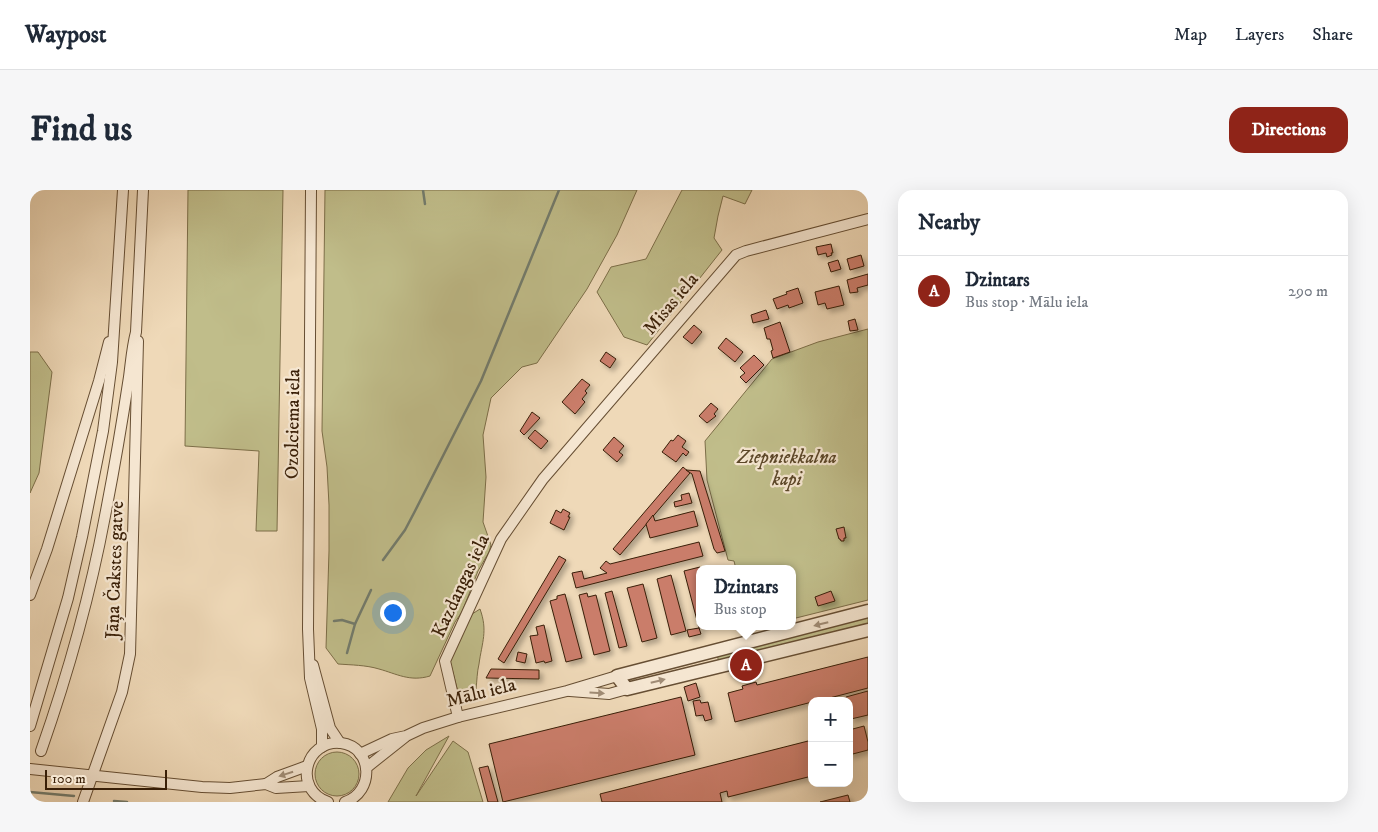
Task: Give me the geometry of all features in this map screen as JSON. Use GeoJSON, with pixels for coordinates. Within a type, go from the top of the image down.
{"type":"FeatureCollection","features":[{"type":"Feature","properties":{"kind":"street","name":"Jāņa Čakstes gatve"},"geometry":{"type":"LineString","coordinates":[[30,726],[65,608],[82,538],[104,422],[112,362],[123,190]]}},
{"type":"Feature","properties":{"kind":"street","name":"Jāņa Čakstes gatve"},"geometry":{"type":"LineString","coordinates":[[41,751],[71,659],[94,569],[116,461],[136,332],[143,190]]}},
{"type":"Feature","properties":{"kind":"street","name":"Ozolciema iela"},"geometry":{"type":"LineString","coordinates":[[311,190],[309,657],[310,678],[322,729],[322,747]]}},
{"type":"Feature","properties":{"kind":"street","name":"Misas iela"},"geometry":{"type":"LineString","coordinates":[[543,479],[736,255],[868,219]]}},
{"type":"Feature","properties":{"kind":"street","name":"Jāņa Čakstes gatve"},"geometry":{"type":"LineString","coordinates":[[30,595],[47,549],[94,399],[113,329]]}},
{"type":"Feature","properties":{"kind":"street","name":"Jāņa Čakstes gatve"},"geometry":{"type":"LineString","coordinates":[[83,802],[122,692],[130,654],[139,346],[136,332]]}},
{"type":"Feature","properties":{"kind":"street","name":"Kazdangas iela"},"geometry":{"type":"LineString","coordinates":[[458,717],[445,661],[501,540],[543,479]]}},
{"type":"Feature","properties":{"kind":"street","name":"Mālu iela"},"geometry":{"type":"LineString","coordinates":[[360,754],[392,739],[406,736],[423,728],[458,717],[567,691],[617,676],[868,612]]}},
{"type":"Feature","properties":{"kind":"street","name":"Mālu iela"},"geometry":{"type":"LineString","coordinates":[[567,691],[609,694],[868,630]]}},
{"type":"Feature","properties":{"kind":"street"},"geometry":{"type":"LineString","coordinates":[[702,654],[707,670]]}},
{"type":"Feature","properties":{"kind":"street","name":"Ozolciema iela"},"geometry":{"type":"LineString","coordinates":[[309,657],[315,668],[330,728],[340,743]]}},
{"type":"Feature","properties":{"kind":"street"},"geometry":{"type":"LineString","coordinates":[[617,676],[627,690]]}},
{"type":"Feature","properties":{"kind":"street","name":"Mālu iela"},"geometry":{"type":"LineString","coordinates":[[366,768],[406,736]]}},
{"type":"Feature","properties":{"kind":"street"},"geometry":{"type":"LineString","coordinates":[[327,802],[319,798],[310,786],[307,777],[307,766],[310,758],[322,747],[340,743],[351,747],[360,754],[366,768],[367,777],[364,786],[358,794],[345,802]]}},
{"type":"Feature","properties":{"kind":"street"},"geometry":{"type":"LineString","coordinates":[[30,769],[230,788],[266,784],[277,777],[307,766]]}},
{"type":"Feature","properties":{"kind":"street"},"geometry":{"type":"LineString","coordinates":[[266,784],[276,788],[310,786]]}},
{"type":"Feature","properties":{"kind":"green space"},"geometry":{"type":"Polygon","coordinates":[[[188,190],[283,190],[277,531],[256,531],[259,451],[185,446],[188,190]]]}},
{"type":"Feature","properties":{"kind":"green space"},"geometry":{"type":"Polygon","coordinates":[[[325,190],[637,190],[617,235],[587,289],[537,363],[522,367],[491,398],[483,435],[486,477],[483,522],[491,545],[478,571],[462,612],[455,622],[430,676],[423,678],[404,677],[358,665],[338,664],[326,648],[329,505],[327,467],[322,431],[325,190]]]}},
{"type":"Feature","properties":{"kind":"green space"},"geometry":{"type":"Polygon","coordinates":[[[682,190],[752,190],[745,204],[723,196],[714,238],[722,250],[647,345],[624,337],[597,292],[611,267],[646,259],[682,190]]]}},
{"type":"Feature","properties":{"kind":"green space","name":"Ziepniekkalna kapi"},"geometry":{"type":"Polygon","coordinates":[[[868,329],[868,600],[796,618],[796,565],[735,565],[734,561],[728,560],[707,480],[705,441],[772,359],[818,342],[868,329]]]}},
{"type":"Feature","properties":{"kind":"green space"},"geometry":{"type":"Polygon","coordinates":[[[30,352],[38,352],[52,372],[39,473],[30,493],[30,352]]]}},
{"type":"Feature","properties":{"kind":"green space"},"geometry":{"type":"Polygon","coordinates":[[[480,609],[484,630],[476,689],[458,692],[450,661],[469,616],[480,609]]]}},
{"type":"Feature","properties":{"kind":"green space"},"geometry":{"type":"Polygon","coordinates":[[[868,616],[868,624],[719,662],[717,655],[868,616]]]}},
{"type":"Feature","properties":{"kind":"green space"},"geometry":{"type":"Polygon","coordinates":[[[449,736],[416,796],[453,741],[468,752],[483,802],[388,802],[408,768],[426,750],[449,736]]]}},
{"type":"Feature","properties":{"kind":"green space"},"geometry":{"type":"Polygon","coordinates":[[[337,752],[349,756],[355,762],[359,774],[355,786],[349,792],[337,796],[325,792],[319,786],[315,774],[319,762],[325,756],[337,752]]]}},
{"type":"Feature","properties":{"kind":"building"},"geometry":{"type":"Polygon","coordinates":[[[831,244],[832,255],[827,257],[826,253],[818,255],[816,247],[831,244]]]}},
{"type":"Feature","properties":{"kind":"building"},"geometry":{"type":"Polygon","coordinates":[[[861,255],[864,266],[850,270],[847,259],[861,255]]]}},
{"type":"Feature","properties":{"kind":"building"},"geometry":{"type":"Polygon","coordinates":[[[838,260],[841,269],[831,272],[828,263],[838,260]]]}},
{"type":"Feature","properties":{"kind":"building"},"geometry":{"type":"Polygon","coordinates":[[[868,274],[868,285],[857,288],[858,292],[850,293],[847,280],[868,274]]]}},
{"type":"Feature","properties":{"kind":"building"},"geometry":{"type":"Polygon","coordinates":[[[839,286],[844,305],[827,309],[825,303],[818,305],[815,292],[839,286]]]}},
{"type":"Feature","properties":{"kind":"building"},"geometry":{"type":"Polygon","coordinates":[[[798,288],[803,303],[789,308],[788,305],[777,309],[773,299],[798,288]]]}},
{"type":"Feature","properties":{"kind":"building"},"geometry":{"type":"Polygon","coordinates":[[[766,310],[769,319],[753,323],[751,315],[766,310]]]}},
{"type":"Feature","properties":{"kind":"building"},"geometry":{"type":"Polygon","coordinates":[[[855,319],[858,330],[850,331],[848,321],[855,319]]]}},
{"type":"Feature","properties":{"kind":"building"},"geometry":{"type":"Polygon","coordinates":[[[780,322],[790,352],[773,358],[770,339],[767,339],[764,328],[780,322]]]}},
{"type":"Feature","properties":{"kind":"building"},"geometry":{"type":"Polygon","coordinates":[[[694,325],[702,332],[692,344],[683,337],[694,325]]]}},
{"type":"Feature","properties":{"kind":"building"},"geometry":{"type":"Polygon","coordinates":[[[726,338],[743,352],[735,362],[718,348],[726,338]]]}},
{"type":"Feature","properties":{"kind":"building"},"geometry":{"type":"Polygon","coordinates":[[[606,352],[616,359],[610,368],[600,361],[606,352]]]}},
{"type":"Feature","properties":{"kind":"building"},"geometry":{"type":"Polygon","coordinates":[[[754,355],[764,365],[746,383],[740,377],[745,373],[740,368],[754,355]]]}},
{"type":"Feature","properties":{"kind":"building"},"geometry":{"type":"Polygon","coordinates":[[[582,379],[590,385],[582,399],[585,402],[575,414],[562,402],[582,379]]]}},
{"type":"Feature","properties":{"kind":"building"},"geometry":{"type":"Polygon","coordinates":[[[711,403],[718,409],[714,414],[716,416],[707,423],[699,416],[711,403]]]}},
{"type":"Feature","properties":{"kind":"building"},"geometry":{"type":"Polygon","coordinates":[[[532,412],[540,418],[524,435],[520,431],[532,412]]]}},
{"type":"Feature","properties":{"kind":"building"},"geometry":{"type":"Polygon","coordinates":[[[535,430],[548,441],[541,449],[528,438],[535,430]]]}},
{"type":"Feature","properties":{"kind":"building"},"geometry":{"type":"Polygon","coordinates":[[[678,435],[686,441],[682,447],[689,452],[686,456],[683,453],[676,462],[662,452],[671,440],[673,441],[678,435]]]}},
{"type":"Feature","properties":{"kind":"building"},"geometry":{"type":"Polygon","coordinates":[[[614,437],[624,446],[619,452],[623,455],[617,462],[603,450],[614,437]]]}},
{"type":"Feature","properties":{"kind":"building"},"geometry":{"type":"Polygon","coordinates":[[[683,467],[690,473],[620,555],[613,549],[683,467]]]}},
{"type":"Feature","properties":{"kind":"building"},"geometry":{"type":"Polygon","coordinates":[[[686,470],[700,471],[725,551],[717,553],[714,549],[692,474],[686,470]]]}},
{"type":"Feature","properties":{"kind":"building"},"geometry":{"type":"Polygon","coordinates":[[[689,493],[692,503],[675,507],[674,502],[682,500],[681,495],[689,493]]]}},
{"type":"Feature","properties":{"kind":"building"},"geometry":{"type":"Polygon","coordinates":[[[563,509],[570,513],[564,530],[550,523],[556,510],[561,513],[563,509]]]}},
{"type":"Feature","properties":{"kind":"building"},"geometry":{"type":"Polygon","coordinates":[[[694,511],[698,526],[650,538],[646,524],[653,515],[655,521],[694,511]]]}},
{"type":"Feature","properties":{"kind":"building"},"geometry":{"type":"Polygon","coordinates":[[[844,527],[846,538],[844,538],[844,541],[841,541],[836,529],[844,527]]]}},
{"type":"Feature","properties":{"kind":"building"},"geometry":{"type":"Polygon","coordinates":[[[699,542],[703,556],[576,588],[572,573],[582,571],[584,579],[607,573],[600,568],[606,561],[610,564],[699,542]]]}},
{"type":"Feature","properties":{"kind":"building"},"geometry":{"type":"Polygon","coordinates":[[[559,556],[566,560],[504,663],[498,659],[559,556]]]}},
{"type":"Feature","properties":{"kind":"building"},"geometry":{"type":"Polygon","coordinates":[[[696,568],[696,617],[684,571],[696,568]]]}},
{"type":"Feature","properties":{"kind":"building"},"geometry":{"type":"Polygon","coordinates":[[[671,575],[686,631],[671,635],[657,579],[671,575]]]}},
{"type":"Feature","properties":{"kind":"building"},"geometry":{"type":"Polygon","coordinates":[[[643,584],[657,638],[642,642],[627,588],[643,584]]]}},
{"type":"Feature","properties":{"kind":"building"},"geometry":{"type":"Polygon","coordinates":[[[612,591],[627,646],[619,648],[605,593],[612,591]]]}},
{"type":"Feature","properties":{"kind":"building"},"geometry":{"type":"Polygon","coordinates":[[[831,591],[835,601],[818,606],[815,597],[831,591]]]}},
{"type":"Feature","properties":{"kind":"building"},"geometry":{"type":"Polygon","coordinates":[[[587,593],[588,597],[596,595],[610,651],[594,655],[579,595],[587,593]]]}},
{"type":"Feature","properties":{"kind":"building"},"geometry":{"type":"Polygon","coordinates":[[[565,594],[582,658],[566,662],[550,601],[557,599],[557,596],[565,594]]]}},
{"type":"Feature","properties":{"kind":"building"},"geometry":{"type":"Polygon","coordinates":[[[544,625],[552,661],[536,663],[530,636],[538,635],[536,627],[544,625]]]}},
{"type":"Feature","properties":{"kind":"building"},"geometry":{"type":"Polygon","coordinates":[[[696,628],[700,630],[701,634],[689,637],[687,630],[696,628]]]}},
{"type":"Feature","properties":{"kind":"building"},"geometry":{"type":"Polygon","coordinates":[[[518,652],[527,654],[525,663],[516,661],[518,652]]]}},
{"type":"Feature","properties":{"kind":"building"},"geometry":{"type":"Polygon","coordinates":[[[868,657],[868,688],[833,697],[808,697],[808,703],[735,722],[728,693],[743,689],[742,686],[756,682],[757,685],[868,657]]]}},
{"type":"Feature","properties":{"kind":"building"},"geometry":{"type":"Polygon","coordinates":[[[491,669],[539,670],[539,679],[486,678],[491,669]]]}},
{"type":"Feature","properties":{"kind":"building"},"geometry":{"type":"Polygon","coordinates":[[[696,683],[700,697],[688,701],[684,687],[696,683]]]}},
{"type":"Feature","properties":{"kind":"building"},"geometry":{"type":"Polygon","coordinates":[[[868,691],[868,715],[853,719],[853,697],[846,697],[868,691]]]}},
{"type":"Feature","properties":{"kind":"building"},"geometry":{"type":"Polygon","coordinates":[[[681,697],[695,755],[503,802],[489,744],[681,697]]]}},
{"type":"Feature","properties":{"kind":"building"},"geometry":{"type":"Polygon","coordinates":[[[700,700],[701,703],[708,702],[712,719],[705,721],[703,715],[696,716],[693,701],[700,700]]]}},
{"type":"Feature","properties":{"kind":"building"},"geometry":{"type":"Polygon","coordinates":[[[864,726],[868,750],[853,754],[853,729],[864,726]]]}},
{"type":"Feature","properties":{"kind":"building"},"geometry":{"type":"Polygon","coordinates":[[[808,741],[808,777],[728,797],[727,791],[720,793],[722,802],[602,802],[600,794],[808,741]]]}},
{"type":"Feature","properties":{"kind":"building"},"geometry":{"type":"Polygon","coordinates":[[[488,766],[498,802],[488,802],[479,768],[488,766]]]}},
{"type":"Feature","properties":{"kind":"building"},"geometry":{"type":"Polygon","coordinates":[[[848,795],[850,802],[820,802],[848,795]]]}},
{"type":"Feature","properties":{"kind":"waterway"},"geometry":{"type":"LineString","coordinates":[[423,190],[425,204]]}},
{"type":"Feature","properties":{"kind":"waterway"},"geometry":{"type":"LineString","coordinates":[[383,560],[405,530],[481,381],[559,190]]}},
{"type":"Feature","properties":{"kind":"waterway"},"geometry":{"type":"LineString","coordinates":[[334,621],[342,620],[355,624],[371,590]]}},
{"type":"Feature","properties":{"kind":"waterway"},"geometry":{"type":"LineString","coordinates":[[347,653],[355,624]]}},
{"type":"Feature","properties":{"kind":"waterway"},"geometry":{"type":"LineString","coordinates":[[30,792],[74,796]]}},
{"type":"Feature","properties":{"kind":"waterway"},"geometry":{"type":"LineString","coordinates":[[114,801],[127,802]]}},
{"type":"Feature","properties":{"kind":"place","name":"Dzintars"},"geometry":{"type":"Point","coordinates":[746,665]}}]}
